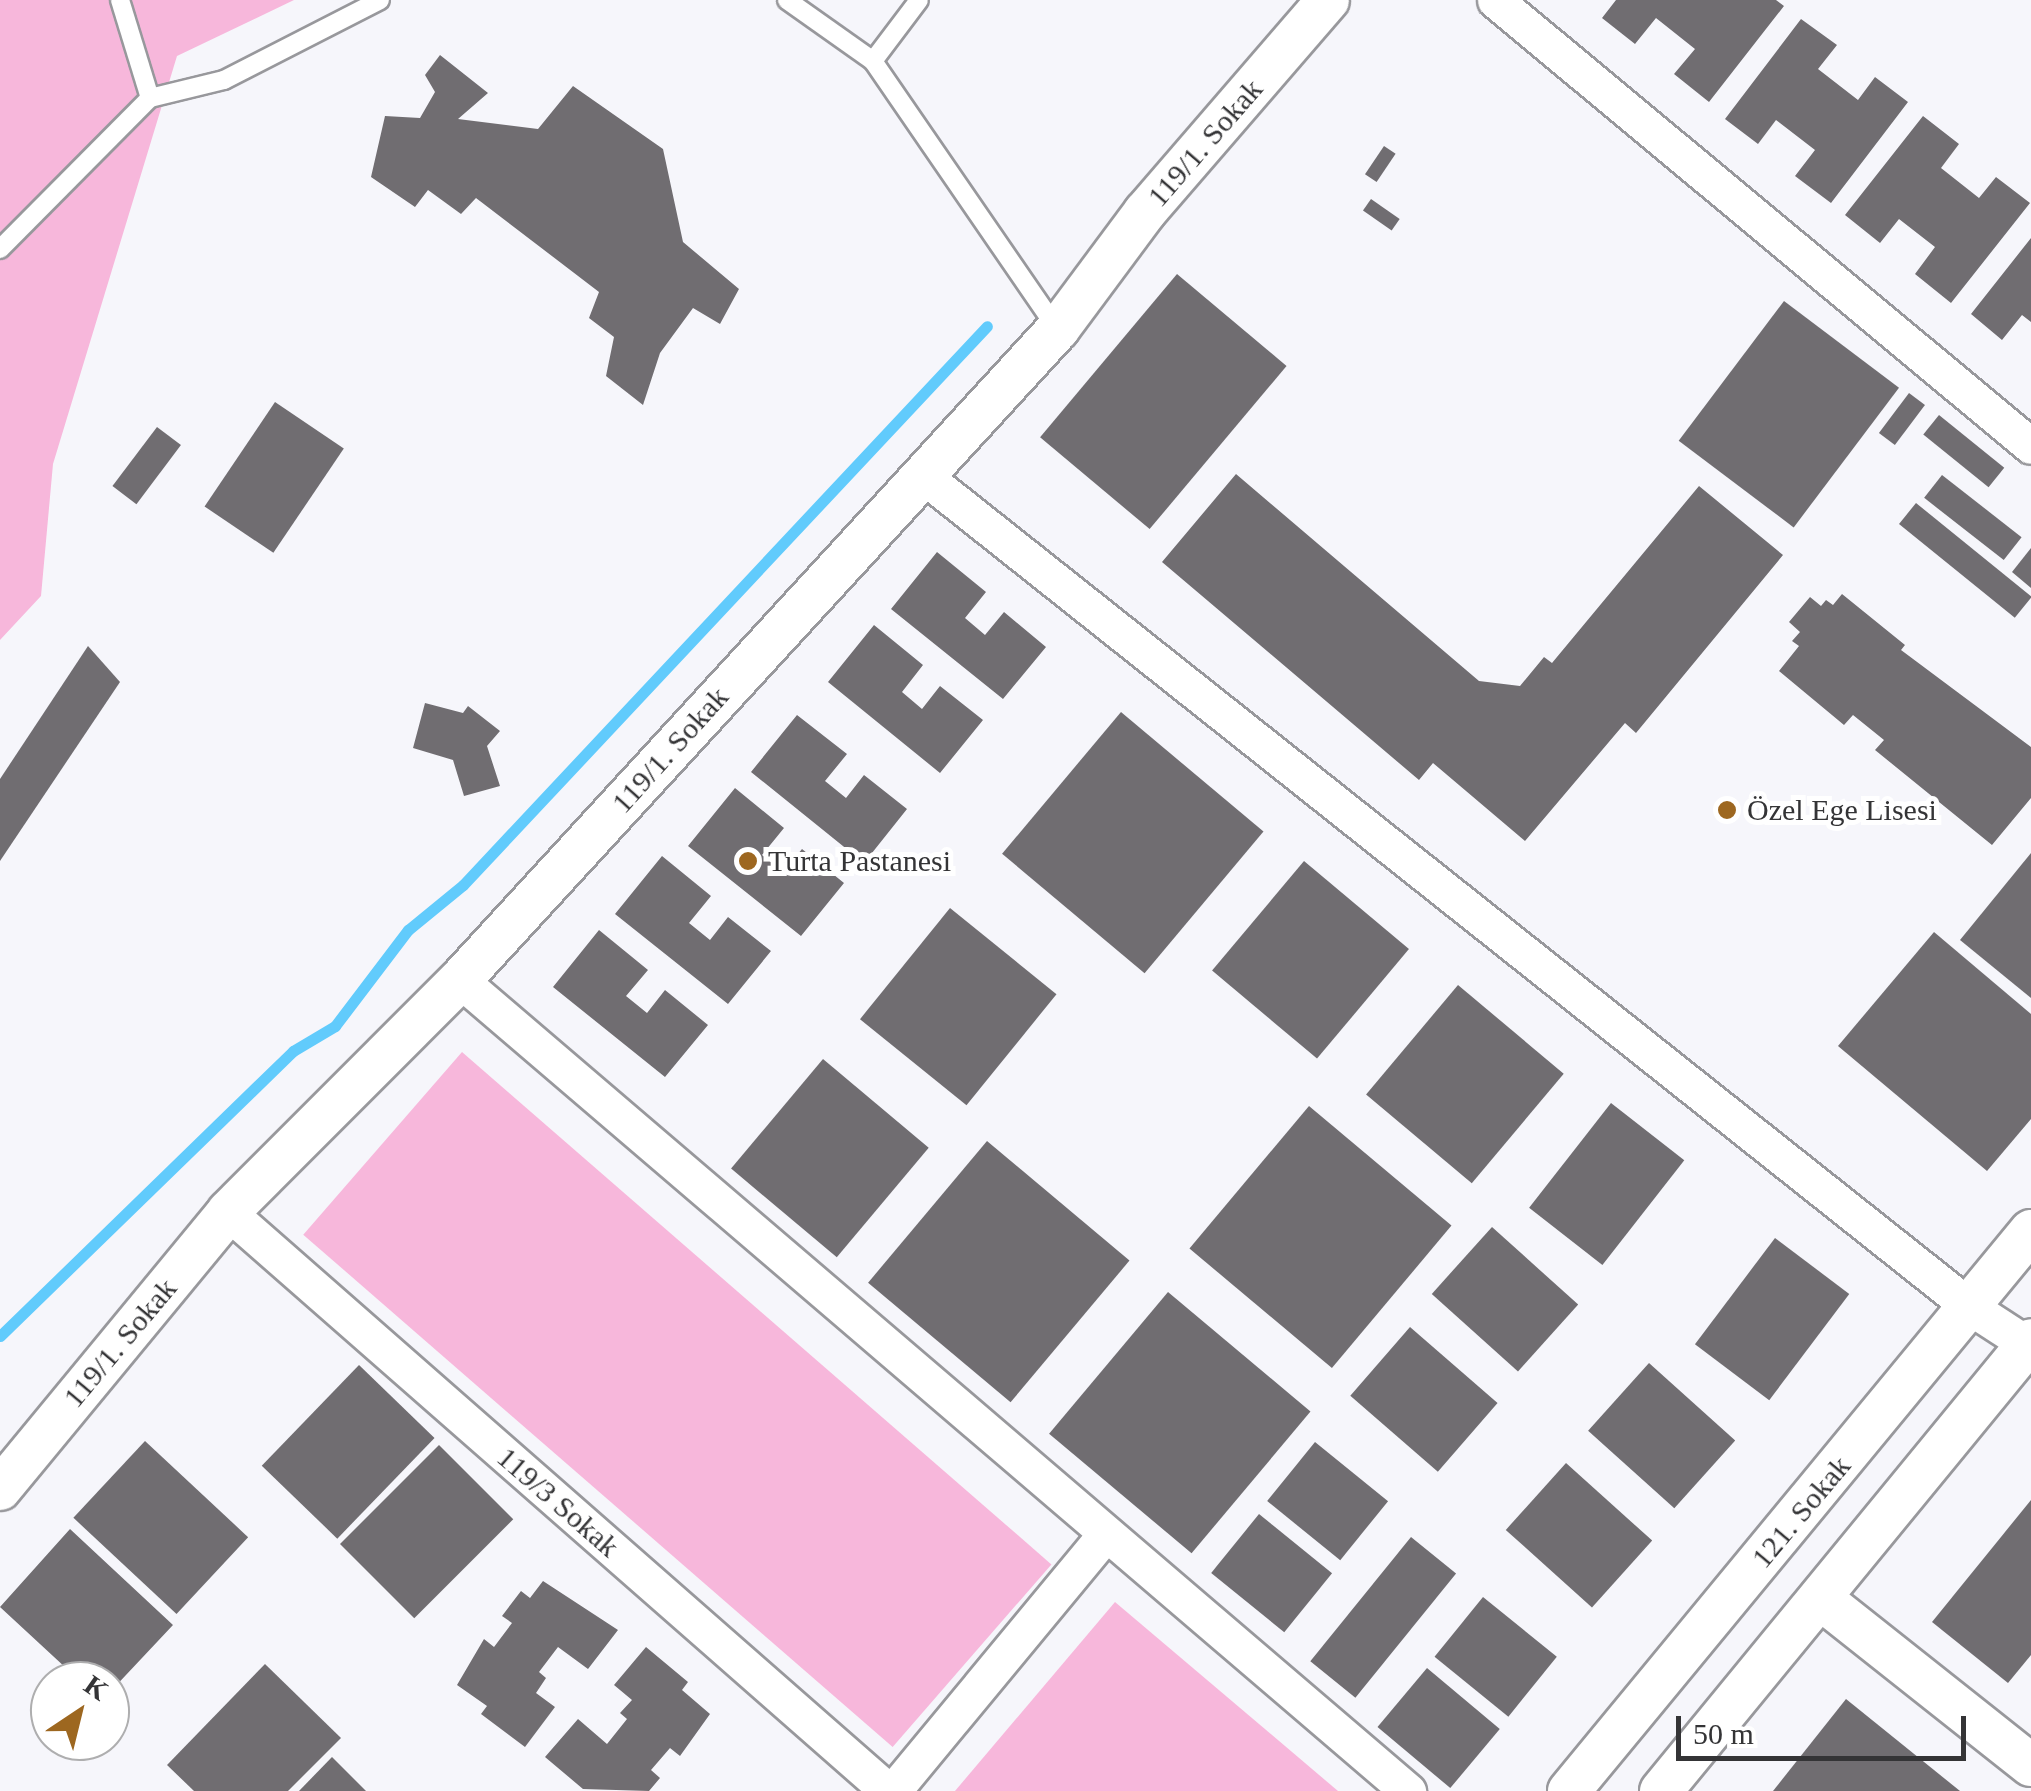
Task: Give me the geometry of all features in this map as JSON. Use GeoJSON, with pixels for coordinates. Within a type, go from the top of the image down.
{"type":"FeatureCollection","features":[{"type":"Feature","properties":{"kind":"street","name":"119/1. Sokak"},"geometry":{"type":"LineString","coordinates":[[0,1488],[228,1212],[460,980],[1058,329],[1145,212],[1328,0]]}},
{"type":"Feature","properties":{"kind":"street"},"geometry":{"type":"LineString","coordinates":[[1495,0],[2031,446]]}},
{"type":"Feature","properties":{"kind":"street"},"geometry":{"type":"LineString","coordinates":[[922,474],[1970,1308],[2029,1342],[1661,1791]]}},
{"type":"Feature","properties":{"kind":"street"},"geometry":{"type":"LineString","coordinates":[[460,980],[1104,1535],[1408,1791]]}},
{"type":"Feature","properties":{"kind":"street","name":"119/3 Sokak"},"geometry":{"type":"LineString","coordinates":[[228,1212],[890,1791]]}},
{"type":"Feature","properties":{"kind":"street","name":"121. Sokak"},"geometry":{"type":"LineString","coordinates":[[1569,1791],[2031,1232]]}},
{"type":"Feature","properties":{"kind":"street"},"geometry":{"type":"LineString","coordinates":[[890,1791],[1104,1535]]}},
{"type":"Feature","properties":{"kind":"street"},"geometry":{"type":"LineString","coordinates":[[1820,1598],[2031,1765]]}},
{"type":"Feature","properties":{"kind":"lane"},"geometry":{"type":"LineString","coordinates":[[120,0],[150,98]]}},
{"type":"Feature","properties":{"kind":"lane"},"geometry":{"type":"LineString","coordinates":[[0,249],[150,98],[224,80],[380,0]]}},
{"type":"Feature","properties":{"kind":"lane"},"geometry":{"type":"LineString","coordinates":[[787,0],[873,62],[1058,329]]}},
{"type":"Feature","properties":{"kind":"lane"},"geometry":{"type":"LineString","coordinates":[[873,62],[920,0]]}},
{"type":"Feature","properties":{"kind":"shaded area"},"geometry":{"type":"Polygon","coordinates":[[[0,0],[294,0],[177,56],[53,464],[41,596],[0,640],[0,0]]]}},
{"type":"Feature","properties":{"kind":"shaded area"},"geometry":{"type":"Polygon","coordinates":[[[462,1052],[1051,1564],[893,1747],[303,1235],[462,1052]]]}},
{"type":"Feature","properties":{"kind":"shaded area"},"geometry":{"type":"Polygon","coordinates":[[[1115,1602],[1338,1791],[955,1791],[1115,1602]]]}},
{"type":"Feature","properties":{"kind":"building"},"geometry":{"type":"Polygon","coordinates":[[[1616,0],[1776,0],[1784,6],[1709,102],[1674,74],[1695,49],[1656,18],[1635,44],[1602,18],[1616,0]]]}},
{"type":"Feature","properties":{"kind":"building"},"geometry":{"type":"Polygon","coordinates":[[[1801,19],[1837,45],[1818,69],[1858,100],[1875,77],[1908,102],[1831,203],[1795,176],[1815,150],[1776,120],[1758,144],[1725,119],[1801,19]]]}},
{"type":"Feature","properties":{"kind":"building"},"geometry":{"type":"Polygon","coordinates":[[[440,55],[488,93],[458,119],[538,129],[573,86],[663,149],[683,242],[739,289],[720,324],[693,308],[660,353],[643,405],[606,376],[614,337],[589,318],[599,292],[476,198],[461,214],[428,190],[415,207],[371,177],[385,116],[420,118],[435,92],[425,75],[440,55]]]}},
{"type":"Feature","properties":{"kind":"building"},"geometry":{"type":"Polygon","coordinates":[[[1923,116],[1959,144],[1941,168],[1979,198],[1996,177],[2030,203],[1951,303],[1915,274],[1935,247],[1899,219],[1880,243],[1845,215],[1923,116]]]}},
{"type":"Feature","properties":{"kind":"building"},"geometry":{"type":"Polygon","coordinates":[[[1384,146],[1396,154],[1377,182],[1365,174],[1384,146]]]}},
{"type":"Feature","properties":{"kind":"building"},"geometry":{"type":"Polygon","coordinates":[[[1371,199],[1400,219],[1392,231],[1363,210],[1371,199]]]}},
{"type":"Feature","properties":{"kind":"building"},"geometry":{"type":"Polygon","coordinates":[[[2031,238],[2031,322],[2022,315],[2002,340],[1971,314],[2031,238]]]}},
{"type":"Feature","properties":{"kind":"building"},"geometry":{"type":"Polygon","coordinates":[[[1177,274],[1287,366],[1150,529],[1040,437],[1177,274]]]}},
{"type":"Feature","properties":{"kind":"building"},"geometry":{"type":"Polygon","coordinates":[[[1784,301],[1899,388],[1794,527],[1679,441],[1784,301]]]}},
{"type":"Feature","properties":{"kind":"building"},"geometry":{"type":"Polygon","coordinates":[[[1909,393],[1925,405],[1895,445],[1879,433],[1909,393]]]}},
{"type":"Feature","properties":{"kind":"building"},"geometry":{"type":"Polygon","coordinates":[[[275,402],[344,448],[273,553],[205,506],[275,402]]]}},
{"type":"Feature","properties":{"kind":"building"},"geometry":{"type":"Polygon","coordinates":[[[1939,415],[2004,468],[1989,487],[1923,434],[1939,415]]]}},
{"type":"Feature","properties":{"kind":"building"},"geometry":{"type":"Polygon","coordinates":[[[157,427],[181,445],[136,504],[112,486],[157,427]]]}},
{"type":"Feature","properties":{"kind":"building"},"geometry":{"type":"Polygon","coordinates":[[[1236,474],[1479,681],[1520,686],[1544,657],[1552,663],[1699,486],[1783,555],[1636,733],[1625,723],[1525,841],[1433,763],[1419,780],[1162,562],[1236,474]]]}},
{"type":"Feature","properties":{"kind":"building"},"geometry":{"type":"Polygon","coordinates":[[[1942,475],[2022,537],[2004,560],[1924,498],[1942,475]]]}},
{"type":"Feature","properties":{"kind":"building"},"geometry":{"type":"Polygon","coordinates":[[[1916,503],[2031,596],[2015,618],[1899,524],[1916,503]]]}},
{"type":"Feature","properties":{"kind":"building"},"geometry":{"type":"Polygon","coordinates":[[[2031,548],[2031,588],[2012,572],[2031,548]]]}},
{"type":"Feature","properties":{"kind":"building"},"geometry":{"type":"Polygon","coordinates":[[[937,552],[986,592],[965,618],[985,635],[1004,612],[1046,647],[1003,699],[891,609],[937,552]]]}},
{"type":"Feature","properties":{"kind":"building"},"geometry":{"type":"Polygon","coordinates":[[[1842,594],[1905,645],[1901,650],[2031,747],[2031,798],[1992,845],[1875,750],[1884,740],[1853,715],[1844,725],[1779,671],[1799,646],[1792,641],[1800,632],[1789,622],[1810,597],[1821,606],[1826,600],[1833,605],[1842,594]]]}},
{"type":"Feature","properties":{"kind":"building"},"geometry":{"type":"Polygon","coordinates":[[[874,625],[923,665],[902,692],[922,709],[940,686],[983,720],[940,773],[828,682],[874,625]]]}},
{"type":"Feature","properties":{"kind":"building"},"geometry":{"type":"Polygon","coordinates":[[[88,646],[120,682],[0,861],[0,779],[88,646]]]}},
{"type":"Feature","properties":{"kind":"building"},"geometry":{"type":"Polygon","coordinates":[[[425,703],[463,713],[468,706],[500,731],[487,746],[500,786],[464,796],[453,760],[413,748],[425,703]]]}},
{"type":"Feature","properties":{"kind":"building"},"geometry":{"type":"Polygon","coordinates":[[[1121,712],[1263,832],[1145,973],[1002,854],[1121,712]]]}},
{"type":"Feature","properties":{"kind":"building"},"geometry":{"type":"Polygon","coordinates":[[[797,715],[847,754],[825,781],[846,798],[864,775],[907,809],[864,863],[751,772],[797,715]]]}},
{"type":"Feature","properties":{"kind":"building"},"geometry":{"type":"Polygon","coordinates":[[[735,788],[784,828],[762,855],[783,872],[802,849],[844,883],[801,936],[688,846],[735,788]]]}},
{"type":"Feature","properties":{"kind":"building"},"geometry":{"type":"Polygon","coordinates":[[[2031,853],[2031,998],[1960,940],[2031,853]]]}},
{"type":"Feature","properties":{"kind":"building"},"geometry":{"type":"Polygon","coordinates":[[[662,856],[711,896],[689,923],[710,940],[728,917],[771,951],[728,1004],[615,914],[662,856]]]}},
{"type":"Feature","properties":{"kind":"building"},"geometry":{"type":"Polygon","coordinates":[[[1304,861],[1409,949],[1317,1059],[1212,971],[1304,861]]]}},
{"type":"Feature","properties":{"kind":"building"},"geometry":{"type":"Polygon","coordinates":[[[950,908],[1056,994],[966,1105],[860,1019],[950,908]]]}},
{"type":"Feature","properties":{"kind":"building"},"geometry":{"type":"Polygon","coordinates":[[[599,930],[648,970],[626,996],[647,1013],[665,990],[708,1025],[665,1077],[553,987],[599,930]]]}},
{"type":"Feature","properties":{"kind":"building"},"geometry":{"type":"Polygon","coordinates":[[[1934,932],[2031,1014],[2031,1119],[1987,1171],[1838,1046],[1934,932]]]}},
{"type":"Feature","properties":{"kind":"building"},"geometry":{"type":"Polygon","coordinates":[[[1458,985],[1564,1074],[1472,1183],[1366,1095],[1458,985]]]}},
{"type":"Feature","properties":{"kind":"building"},"geometry":{"type":"Polygon","coordinates":[[[823,1059],[929,1148],[837,1257],[731,1169],[823,1059]]]}},
{"type":"Feature","properties":{"kind":"building"},"geometry":{"type":"Polygon","coordinates":[[[1611,1103],[1684,1160],[1602,1265],[1529,1208],[1611,1103]]]}},
{"type":"Feature","properties":{"kind":"building"},"geometry":{"type":"Polygon","coordinates":[[[1309,1106],[1451,1226],[1332,1368],[1189,1248],[1309,1106]]]}},
{"type":"Feature","properties":{"kind":"building"},"geometry":{"type":"Polygon","coordinates":[[[987,1141],[1129,1261],[1011,1402],[868,1283],[987,1141]]]}},
{"type":"Feature","properties":{"kind":"building"},"geometry":{"type":"Polygon","coordinates":[[[1492,1227],[1578,1305],[1518,1372],[1432,1294],[1492,1227]]]}},
{"type":"Feature","properties":{"kind":"building"},"geometry":{"type":"Polygon","coordinates":[[[1775,1238],[1849,1294],[1769,1400],[1695,1344],[1775,1238]]]}},
{"type":"Feature","properties":{"kind":"building"},"geometry":{"type":"Polygon","coordinates":[[[1168,1292],[1310,1412],[1192,1553],[1049,1434],[1168,1292]]]}},
{"type":"Feature","properties":{"kind":"building"},"geometry":{"type":"Polygon","coordinates":[[[1410,1327],[1498,1403],[1438,1472],[1350,1396],[1410,1327]]]}},
{"type":"Feature","properties":{"kind":"building"},"geometry":{"type":"Polygon","coordinates":[[[1649,1363],[1735,1441],[1674,1508],[1588,1431],[1649,1363]]]}},
{"type":"Feature","properties":{"kind":"building"},"geometry":{"type":"Polygon","coordinates":[[[359,1365],[435,1438],[337,1539],[262,1466],[359,1365]]]}},
{"type":"Feature","properties":{"kind":"building"},"geometry":{"type":"Polygon","coordinates":[[[145,1441],[248,1537],[177,1614],[73,1518],[145,1441]]]}},
{"type":"Feature","properties":{"kind":"building"},"geometry":{"type":"Polygon","coordinates":[[[1315,1442],[1388,1501],[1340,1560],[1267,1501],[1315,1442]]]}},
{"type":"Feature","properties":{"kind":"building"},"geometry":{"type":"Polygon","coordinates":[[[439,1445],[513,1519],[414,1618],[340,1544],[439,1445]]]}},
{"type":"Feature","properties":{"kind":"building"},"geometry":{"type":"Polygon","coordinates":[[[1566,1463],[1652,1541],[1592,1608],[1506,1530],[1566,1463]]]}},
{"type":"Feature","properties":{"kind":"building"},"geometry":{"type":"Polygon","coordinates":[[[2031,1500],[2031,1655],[2008,1683],[1932,1622],[2031,1500]]]}},
{"type":"Feature","properties":{"kind":"building"},"geometry":{"type":"Polygon","coordinates":[[[1259,1514],[1332,1573],[1284,1632],[1211,1573],[1259,1514]]]}},
{"type":"Feature","properties":{"kind":"building"},"geometry":{"type":"Polygon","coordinates":[[[70,1529],[173,1625],[130,1671],[130,1661],[58,1661],[0,1607],[70,1529]]]}},
{"type":"Feature","properties":{"kind":"building"},"geometry":{"type":"Polygon","coordinates":[[[1411,1537],[1456,1574],[1355,1698],[1310,1661],[1411,1537]]]}},
{"type":"Feature","properties":{"kind":"building"},"geometry":{"type":"Polygon","coordinates":[[[543,1581],[618,1630],[588,1669],[558,1647],[539,1672],[546,1678],[536,1693],[555,1707],[525,1747],[481,1714],[487,1706],[457,1685],[484,1639],[494,1647],[512,1623],[502,1616],[521,1591],[530,1598],[543,1581]]]}},
{"type":"Feature","properties":{"kind":"building"},"geometry":{"type":"Polygon","coordinates":[[[1483,1597],[1557,1657],[1508,1717],[1435,1657],[1483,1597]]]}},
{"type":"Feature","properties":{"kind":"building"},"geometry":{"type":"Polygon","coordinates":[[[646,1647],[688,1682],[682,1690],[710,1714],[680,1756],[670,1748],[651,1770],[660,1778],[649,1791],[583,1789],[545,1757],[578,1719],[607,1744],[627,1719],[620,1713],[632,1700],[614,1685],[646,1647]]]}},
{"type":"Feature","properties":{"kind":"building"},"geometry":{"type":"Polygon","coordinates":[[[265,1664],[341,1738],[288,1791],[194,1791],[167,1765],[265,1664]]]}},
{"type":"Feature","properties":{"kind":"building"},"geometry":{"type":"Polygon","coordinates":[[[1427,1668],[1500,1729],[1450,1788],[1378,1727],[1427,1668]]]}},
{"type":"Feature","properties":{"kind":"building"},"geometry":{"type":"Polygon","coordinates":[[[1846,1699],[1960,1791],[1773,1791],[1846,1699]]]}},
{"type":"Feature","properties":{"kind":"building"},"geometry":{"type":"Polygon","coordinates":[[[332,1757],[366,1791],[299,1791],[332,1757]]]}},
{"type":"Feature","properties":{"kind":"waterway"},"geometry":{"type":"LineString","coordinates":[[0,1336],[293,1051],[335,1026],[408,930],[463,885],[987,326]]}},
{"type":"Feature","properties":{"kind":"place","name":"Özel Ege Lisesi"},"geometry":{"type":"Point","coordinates":[1727,810]}},
{"type":"Feature","properties":{"kind":"place","name":"Turta Pastanesi"},"geometry":{"type":"Point","coordinates":[748,861]}}]}
